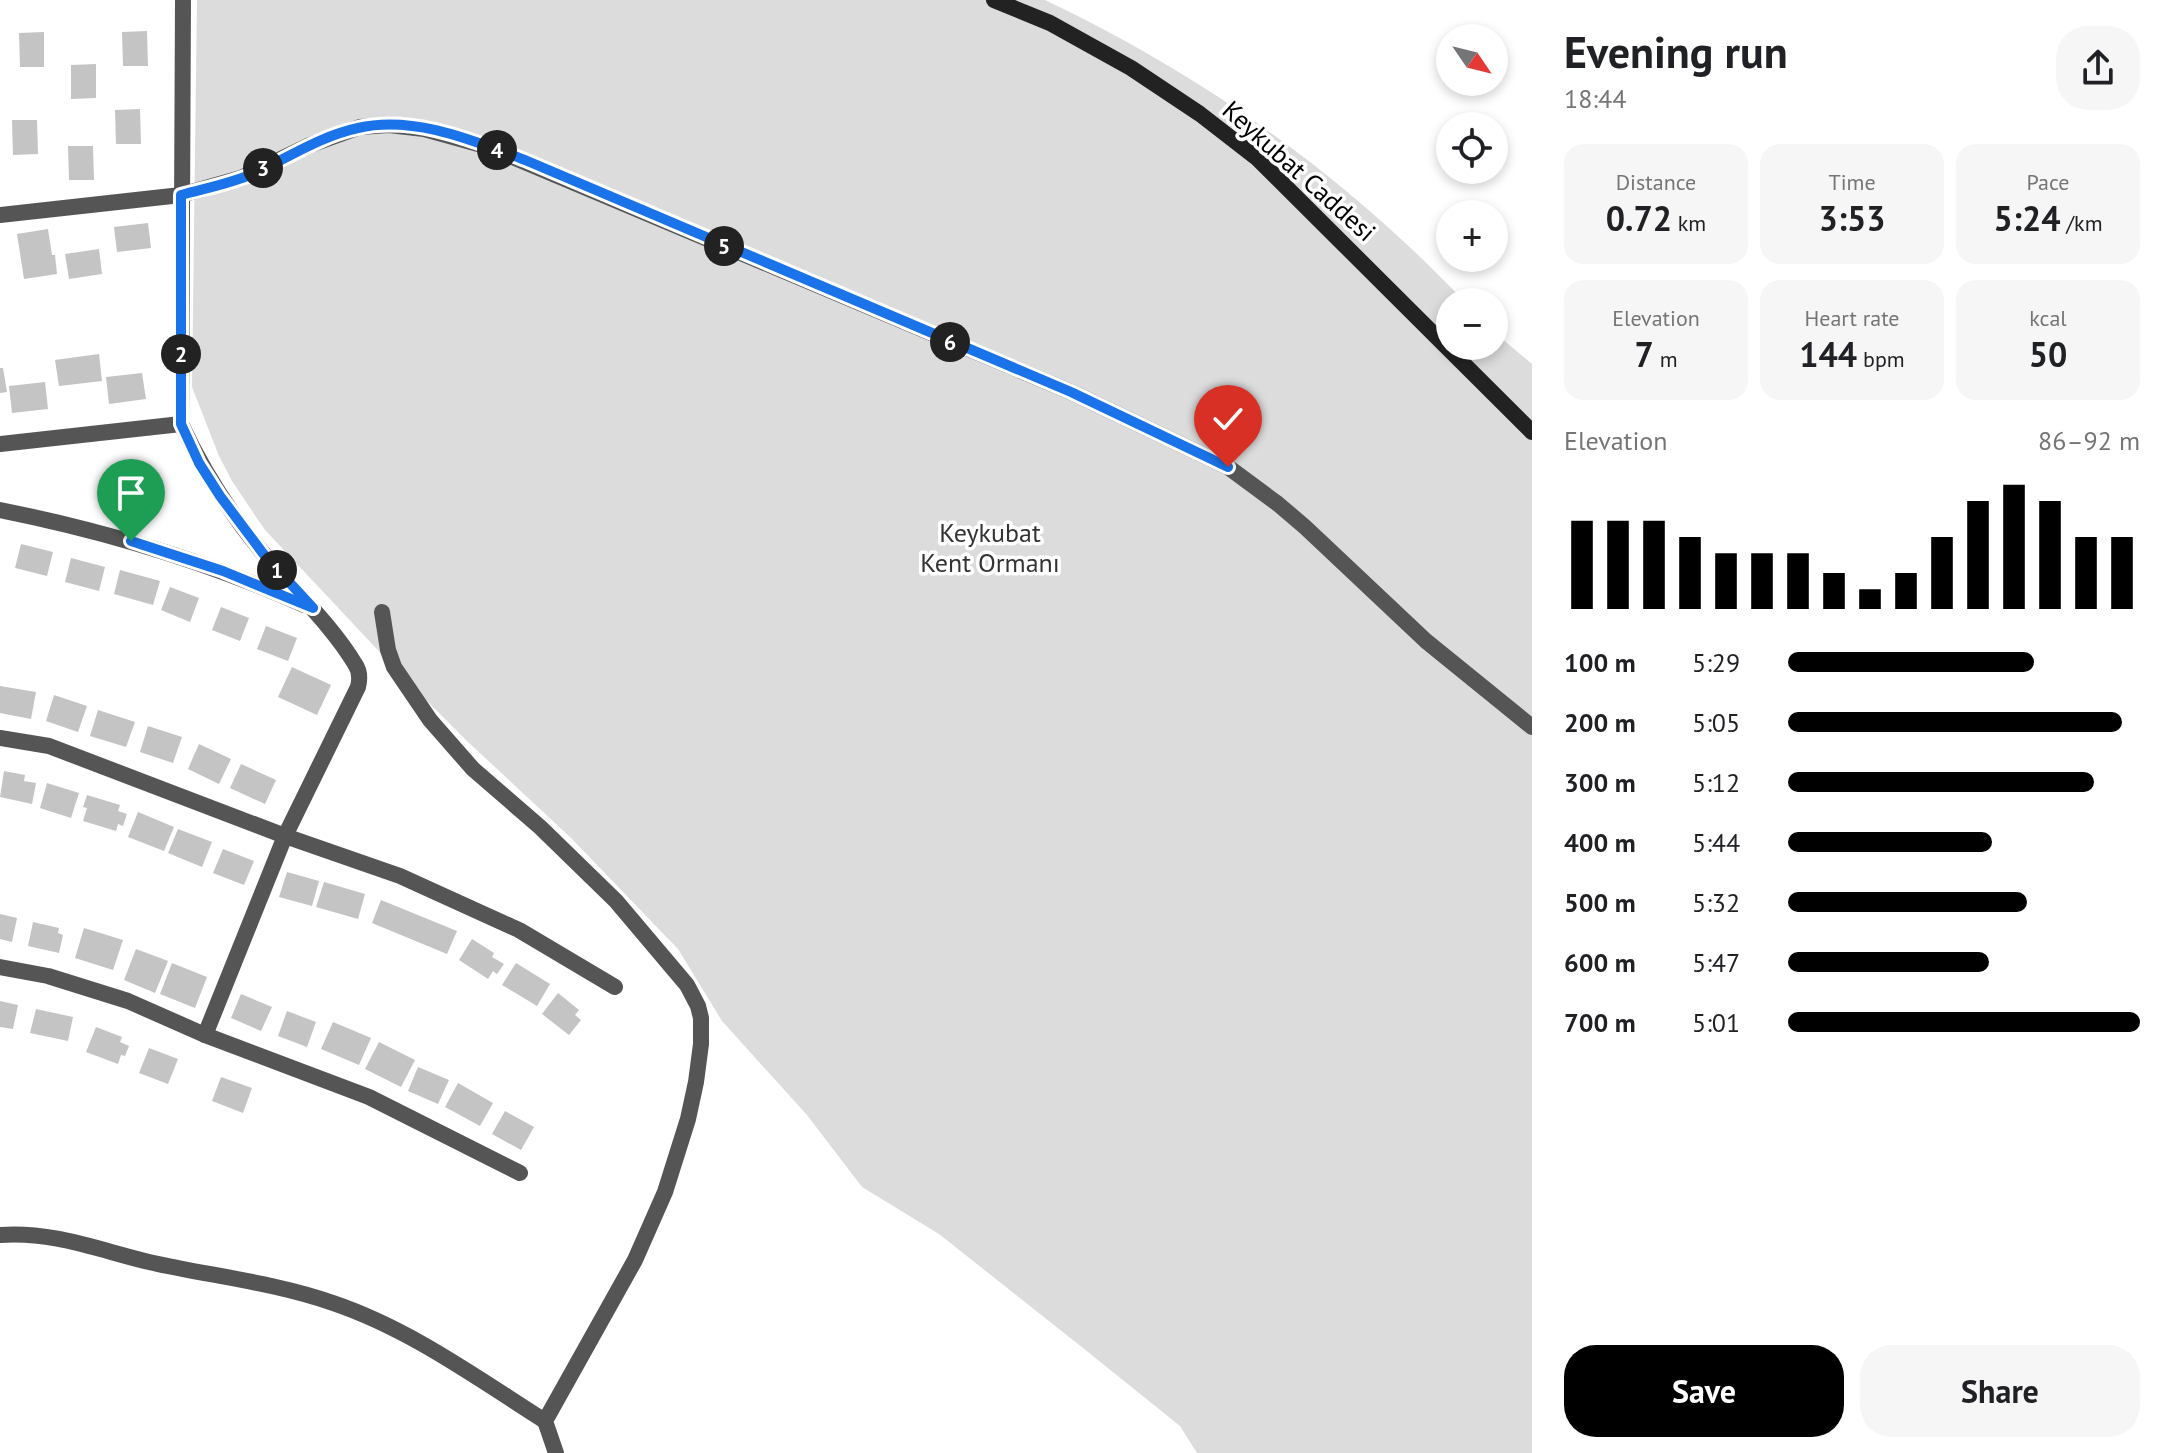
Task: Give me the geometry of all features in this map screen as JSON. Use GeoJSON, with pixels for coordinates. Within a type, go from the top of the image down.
{"type":"FeatureCollection","features":[{"type":"Feature","properties":{"kind":"street"},"geometry":{"type":"LineString","coordinates":[[182,0],[181,424],[199,463],[220,496],[265,556],[313,608],[355,663],[359,682],[285,836],[205,1035]]}},
{"type":"Feature","properties":{"kind":"street","name":"Keykubat Caddesi"},"geometry":{"type":"LineString","coordinates":[[994,0],[1050,23],[1131,68],[1200,114],[1258,159],[1532,432]]}},
{"type":"Feature","properties":{"kind":"street"},"geometry":{"type":"LineString","coordinates":[[0,215],[181,195],[241,178],[310,145],[374,125],[404,126],[478,143],[525,160],[1071,392],[1228,467],[1305,527],[1426,641],[1532,727]]}},
{"type":"Feature","properties":{"kind":"street"},"geometry":{"type":"LineString","coordinates":[[0,444],[181,424]]}},
{"type":"Feature","properties":{"kind":"street"},"geometry":{"type":"LineString","coordinates":[[0,510],[86,528],[166,552],[223,571],[313,608]]}},
{"type":"Feature","properties":{"kind":"street"},"geometry":{"type":"LineString","coordinates":[[382,612],[394,667],[430,720],[473,769],[550,836],[616,901],[687,985],[701,1018],[696,1082],[665,1192],[635,1260],[545,1421]]}},
{"type":"Feature","properties":{"kind":"street"},"geometry":{"type":"LineString","coordinates":[[0,738],[49,746],[285,836],[400,876],[519,930],[615,987]]}},
{"type":"Feature","properties":{"kind":"street"},"geometry":{"type":"LineString","coordinates":[[0,967],[88,988],[369,1097],[520,1173]]}},
{"type":"Feature","properties":{"kind":"street"},"geometry":{"type":"LineString","coordinates":[[0,1235],[57,1237],[190,1272],[273,1286],[334,1303],[423,1345],[545,1421],[556,1453]]}},
{"type":"Feature","properties":{"kind":"green space","name":"Keykubat Kent Ormanı"},"geometry":{"type":"Polygon","coordinates":[[[197,0],[1045,0],[1160,61],[1215,95],[1321,170],[1371,212],[1451,288],[1436,288],[1436,360],[1508,360],[1508,344],[1532,364],[1532,1453],[1197,1453],[1180,1426],[1083,1348],[939,1234],[862,1187],[807,1115],[722,1021],[678,949],[571,838],[406,680],[265,530],[219,456],[192,387],[197,0]]]}},
{"type":"Feature","properties":{"kind":"building"},"geometry":{"type":"Polygon","coordinates":[[[147,31],[148,66],[123,66],[122,32],[147,31]]]}},
{"type":"Feature","properties":{"kind":"building"},"geometry":{"type":"Polygon","coordinates":[[[44,32],[44,67],[20,67],[19,33],[44,32]]]}},
{"type":"Feature","properties":{"kind":"building"},"geometry":{"type":"Polygon","coordinates":[[[96,64],[96,98],[71,99],[71,65],[96,64]]]}},
{"type":"Feature","properties":{"kind":"building"},"geometry":{"type":"Polygon","coordinates":[[[140,109],[141,144],[116,144],[115,110],[140,109]]]}},
{"type":"Feature","properties":{"kind":"building"},"geometry":{"type":"Polygon","coordinates":[[[12,120],[37,120],[38,154],[13,155],[12,120]]]}},
{"type":"Feature","properties":{"kind":"building"},"geometry":{"type":"Polygon","coordinates":[[[68,146],[93,146],[94,180],[69,180],[68,146]]]}},
{"type":"Feature","properties":{"kind":"building"},"geometry":{"type":"Polygon","coordinates":[[[148,223],[151,248],[117,252],[114,227],[148,223]]]}},
{"type":"Feature","properties":{"kind":"building"},"geometry":{"type":"Polygon","coordinates":[[[48,229],[57,274],[24,279],[17,234],[48,229]]]}},
{"type":"Feature","properties":{"kind":"building"},"geometry":{"type":"Polygon","coordinates":[[[99,249],[102,274],[69,279],[65,254],[99,249]]]}},
{"type":"Feature","properties":{"kind":"building"},"geometry":{"type":"Polygon","coordinates":[[[99,354],[102,381],[59,386],[55,360],[99,354]]]}},
{"type":"Feature","properties":{"kind":"building"},"geometry":{"type":"Polygon","coordinates":[[[0,368],[3,368],[7,392],[0,393],[0,368]]]}},
{"type":"Feature","properties":{"kind":"building"},"geometry":{"type":"Polygon","coordinates":[[[142,373],[146,399],[109,404],[106,377],[142,373]]]}},
{"type":"Feature","properties":{"kind":"building"},"geometry":{"type":"Polygon","coordinates":[[[45,382],[48,409],[12,413],[9,386],[45,382]]]}},
{"type":"Feature","properties":{"kind":"building"},"geometry":{"type":"Polygon","coordinates":[[[21,544],[53,552],[47,576],[15,568],[21,544]]]}},
{"type":"Feature","properties":{"kind":"building"},"geometry":{"type":"Polygon","coordinates":[[[71,558],[105,567],[99,591],[65,582],[71,558]]]}},
{"type":"Feature","properties":{"kind":"building"},"geometry":{"type":"Polygon","coordinates":[[[120,570],[160,581],[153,605],[114,594],[120,570]]]}},
{"type":"Feature","properties":{"kind":"building"},"geometry":{"type":"Polygon","coordinates":[[[170,587],[199,598],[190,622],[161,610],[170,587]]]}},
{"type":"Feature","properties":{"kind":"building"},"geometry":{"type":"Polygon","coordinates":[[[221,607],[249,618],[240,641],[212,630],[221,607]]]}},
{"type":"Feature","properties":{"kind":"building"},"geometry":{"type":"Polygon","coordinates":[[[266,626],[297,638],[288,661],[257,649],[266,626]]]}},
{"type":"Feature","properties":{"kind":"building"},"geometry":{"type":"Polygon","coordinates":[[[292,667],[331,685],[317,715],[278,697],[292,667]]]}},
{"type":"Feature","properties":{"kind":"building"},"geometry":{"type":"Polygon","coordinates":[[[0,686],[36,692],[31,719],[0,713],[0,686]]]}},
{"type":"Feature","properties":{"kind":"building"},"geometry":{"type":"Polygon","coordinates":[[[54,695],[87,706],[78,732],[46,721],[54,695]]]}},
{"type":"Feature","properties":{"kind":"building"},"geometry":{"type":"Polygon","coordinates":[[[98,710],[135,722],[126,747],[90,736],[98,710]]]}},
{"type":"Feature","properties":{"kind":"building"},"geometry":{"type":"Polygon","coordinates":[[[148,726],[182,737],[173,763],[140,752],[148,726]]]}},
{"type":"Feature","properties":{"kind":"building"},"geometry":{"type":"Polygon","coordinates":[[[199,744],[231,759],[219,784],[188,769],[199,744]]]}},
{"type":"Feature","properties":{"kind":"building"},"geometry":{"type":"Polygon","coordinates":[[[241,764],[276,780],[265,804],[230,788],[241,764]]]}},
{"type":"Feature","properties":{"kind":"building"},"geometry":{"type":"Polygon","coordinates":[[[4,771],[25,775],[24,781],[36,783],[32,804],[0,797],[4,771]]]}},
{"type":"Feature","properties":{"kind":"building"},"geometry":{"type":"Polygon","coordinates":[[[47,783],[79,793],[71,818],[40,808],[47,783]]]}},
{"type":"Feature","properties":{"kind":"building"},"geometry":{"type":"Polygon","coordinates":[[[87,795],[120,805],[118,811],[127,814],[123,826],[118,824],[116,831],[83,821],[87,795]]]}},
{"type":"Feature","properties":{"kind":"building"},"geometry":{"type":"Polygon","coordinates":[[[138,812],[174,827],[164,851],[128,837],[138,812]]]}},
{"type":"Feature","properties":{"kind":"building"},"geometry":{"type":"Polygon","coordinates":[[[178,829],[212,842],[202,867],[168,853],[178,829]]]}},
{"type":"Feature","properties":{"kind":"building"},"geometry":{"type":"Polygon","coordinates":[[[223,849],[254,861],[244,885],[213,873],[223,849]]]}},
{"type":"Feature","properties":{"kind":"building"},"geometry":{"type":"Polygon","coordinates":[[[287,872],[319,881],[312,906],[279,897],[287,872]]]}},
{"type":"Feature","properties":{"kind":"building"},"geometry":{"type":"Polygon","coordinates":[[[324,882],[365,894],[358,919],[316,907],[324,882]]]}},
{"type":"Feature","properties":{"kind":"building"},"geometry":{"type":"Polygon","coordinates":[[[381,900],[457,931],[447,954],[372,923],[381,900]]]}},
{"type":"Feature","properties":{"kind":"building"},"geometry":{"type":"Polygon","coordinates":[[[0,914],[17,918],[12,942],[0,939],[0,914]]]}},
{"type":"Feature","properties":{"kind":"building"},"geometry":{"type":"Polygon","coordinates":[[[33,922],[59,928],[58,933],[63,935],[59,953],[28,946],[33,922]]]}},
{"type":"Feature","properties":{"kind":"building"},"geometry":{"type":"Polygon","coordinates":[[[84,928],[123,940],[113,970],[75,958],[84,928]]]}},
{"type":"Feature","properties":{"kind":"building"},"geometry":{"type":"Polygon","coordinates":[[[472,939],[494,953],[492,957],[504,964],[497,974],[493,971],[488,979],[459,960],[472,939]]]}},
{"type":"Feature","properties":{"kind":"building"},"geometry":{"type":"Polygon","coordinates":[[[136,949],[168,961],[155,993],[124,980],[136,949]]]}},
{"type":"Feature","properties":{"kind":"building"},"geometry":{"type":"Polygon","coordinates":[[[172,963],[207,977],[195,1008],[160,994],[172,963]]]}},
{"type":"Feature","properties":{"kind":"building"},"geometry":{"type":"Polygon","coordinates":[[[516,963],[550,984],[537,1006],[502,985],[516,963]]]}},
{"type":"Feature","properties":{"kind":"building"},"geometry":{"type":"Polygon","coordinates":[[[558,993],[579,1010],[575,1015],[581,1020],[569,1035],[542,1014],[558,993]]]}},
{"type":"Feature","properties":{"kind":"building"},"geometry":{"type":"Polygon","coordinates":[[[241,994],[272,1007],[261,1031],[231,1018],[241,994]]]}},
{"type":"Feature","properties":{"kind":"building"},"geometry":{"type":"Polygon","coordinates":[[[0,1001],[18,1005],[13,1029],[0,1027],[0,1001]]]}},
{"type":"Feature","properties":{"kind":"building"},"geometry":{"type":"Polygon","coordinates":[[[36,1009],[73,1017],[68,1041],[30,1033],[36,1009]]]}},
{"type":"Feature","properties":{"kind":"building"},"geometry":{"type":"Polygon","coordinates":[[[287,1011],[316,1022],[307,1047],[278,1036],[287,1011]]]}},
{"type":"Feature","properties":{"kind":"building"},"geometry":{"type":"Polygon","coordinates":[[[333,1022],[371,1038],[359,1065],[321,1049],[333,1022]]]}},
{"type":"Feature","properties":{"kind":"building"},"geometry":{"type":"Polygon","coordinates":[[[96,1027],[122,1037],[120,1042],[129,1046],[118,1064],[86,1052],[96,1027]]]}},
{"type":"Feature","properties":{"kind":"building"},"geometry":{"type":"Polygon","coordinates":[[[379,1042],[415,1060],[401,1087],[365,1069],[379,1042]]]}},
{"type":"Feature","properties":{"kind":"building"},"geometry":{"type":"Polygon","coordinates":[[[149,1048],[178,1059],[168,1084],[139,1073],[149,1048]]]}},
{"type":"Feature","properties":{"kind":"building"},"geometry":{"type":"Polygon","coordinates":[[[418,1067],[449,1080],[438,1104],[408,1091],[418,1067]]]}},
{"type":"Feature","properties":{"kind":"building"},"geometry":{"type":"Polygon","coordinates":[[[221,1077],[252,1088],[243,1113],[212,1101],[221,1077]]]}},
{"type":"Feature","properties":{"kind":"building"},"geometry":{"type":"Polygon","coordinates":[[[458,1083],[493,1103],[480,1126],[445,1107],[458,1083]]]}},
{"type":"Feature","properties":{"kind":"building"},"geometry":{"type":"Polygon","coordinates":[[[505,1111],[534,1127],[521,1150],[492,1134],[505,1111]]]}},
{"type":"Feature","properties":{"kind":"route"},"geometry":{"type":"LineString","coordinates":[[131,541],[223,571],[313,608],[265,556],[220,496],[199,463],[181,424],[181,195],[241,178],[310,145],[374,125],[404,126],[444,133],[525,160],[1071,392],[1228,467]]}}]}
